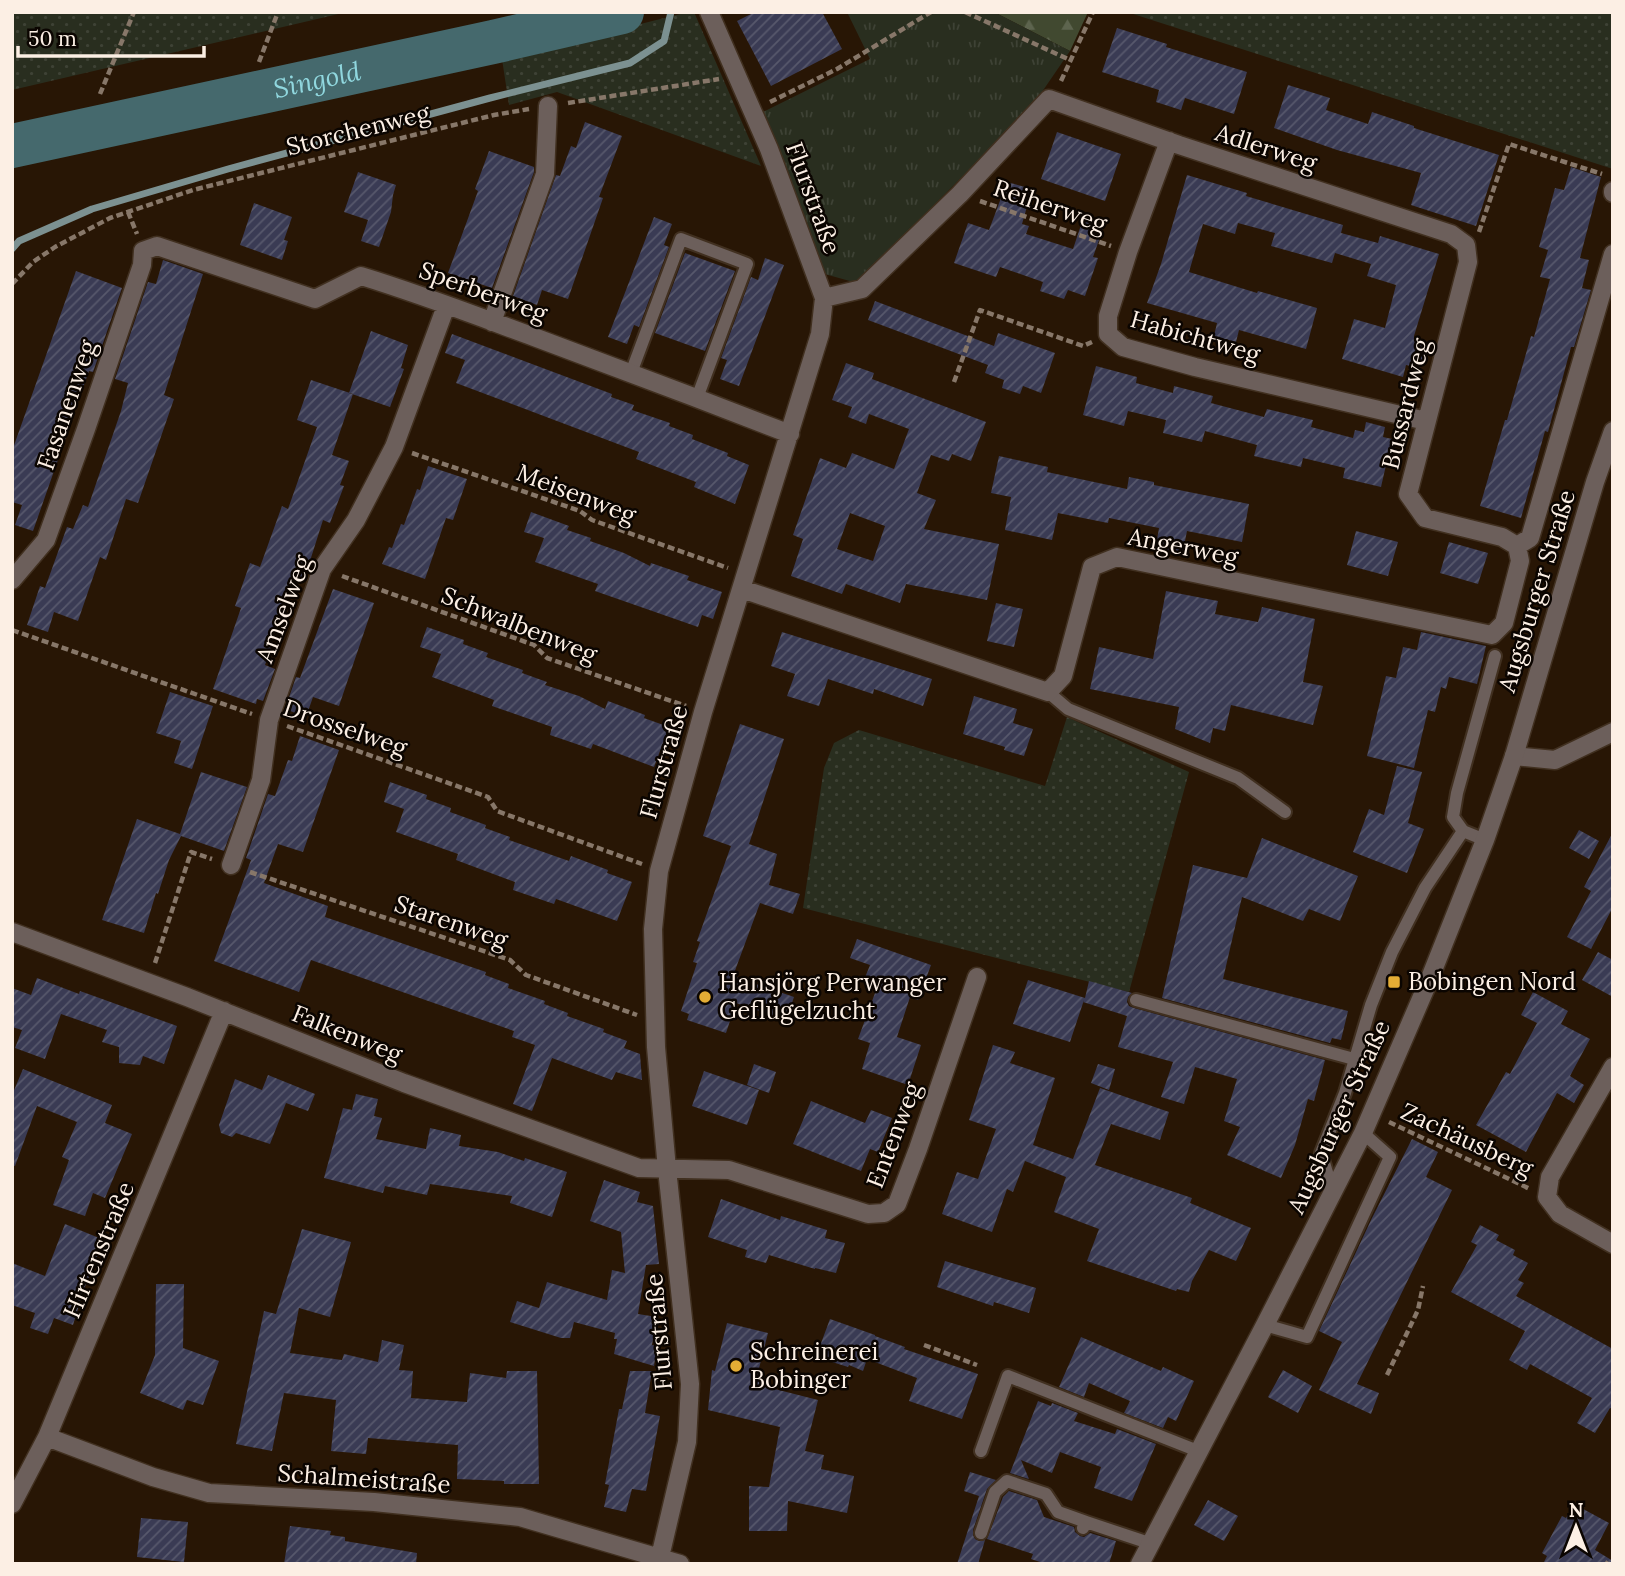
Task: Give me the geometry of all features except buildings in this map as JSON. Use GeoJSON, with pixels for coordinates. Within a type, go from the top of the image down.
{"type":"FeatureCollection","features":[{"type":"Feature","properties":{"kind":"street","name":"Flurstraße"},"geometry":{"type":"LineString","coordinates":[[660,1557],[687,1442],[690,1396],[654,1021],[653,929],[659,871],[703,712],[820,334],[824,298],[769,149],[709,12]]}},
{"type":"Feature","properties":{"kind":"street","name":"Adlerweg"},"geometry":{"type":"LineString","coordinates":[[1049,99],[1451,234],[1466,245]]}},
{"type":"Feature","properties":{"kind":"street"},"geometry":{"type":"LineString","coordinates":[[824,298],[862,289],[960,194],[1049,99]]}},
{"type":"Feature","properties":{"kind":"street"},"geometry":{"type":"LineString","coordinates":[[492,322],[545,174],[548,106]]}},
{"type":"Feature","properties":{"kind":"street","name":"Habichtweg"},"geometry":{"type":"LineString","coordinates":[[1169,141],[1128,252],[1108,316],[1108,334],[1123,347],[1426,421]]}},
{"type":"Feature","properties":{"kind":"street","name":"Bussardweg"},"geometry":{"type":"LineString","coordinates":[[1466,245],[1468,262],[1408,494],[1425,517],[1502,537],[1517,546]]}},
{"type":"Feature","properties":{"kind":"street","name":"Sperberweg"},"geometry":{"type":"LineString","coordinates":[[157,246],[315,299],[361,276],[401,288],[631,373],[790,435]]}},
{"type":"Feature","properties":{"kind":"street","name":"Fasanenweg"},"geometry":{"type":"LineString","coordinates":[[12,580],[46,540],[142,265],[143,251],[157,246]]}},
{"type":"Feature","properties":{"kind":"street"},"geometry":{"type":"LineString","coordinates":[[1517,546],[1530,538],[1613,254]]}},
{"type":"Feature","properties":{"kind":"street","name":"Amselweg"},"geometry":{"type":"LineString","coordinates":[[231,865],[261,780],[269,720],[322,569],[356,520],[394,447],[446,306]]}},
{"type":"Feature","properties":{"kind":"street","name":"Augsburger Straße"},"geometry":{"type":"LineString","coordinates":[[1140,1564],[1363,1133],[1466,890],[1514,756],[1595,482],[1613,431]]}},
{"type":"Feature","properties":{"kind":"street","name":"Angerweg"},"geometry":{"type":"LineString","coordinates":[[1048,692],[1063,676],[1092,567],[1117,557],[1492,635],[1504,623],[1520,561],[1517,546]]}},
{"type":"Feature","properties":{"kind":"street"},"geometry":{"type":"LineString","coordinates":[[744,581],[1048,692]]}},
{"type":"Feature","properties":{"kind":"street"},"geometry":{"type":"LineString","coordinates":[[1514,756],[1555,760],[1613,732]]}},
{"type":"Feature","properties":{"kind":"street","name":"Falkenweg"},"geometry":{"type":"LineString","coordinates":[[12,932],[148,982],[404,1083],[639,1168],[667,1169]]}},
{"type":"Feature","properties":{"kind":"street","name":"Entenweg"},"geometry":{"type":"LineString","coordinates":[[667,1169],[729,1170],[868,1213],[884,1213],[897,1204],[977,977]]}},
{"type":"Feature","properties":{"kind":"street","name":"Hirtenstraße"},"geometry":{"type":"LineString","coordinates":[[12,1504],[47,1437],[224,1012]]}},
{"type":"Feature","properties":{"kind":"street"},"geometry":{"type":"LineString","coordinates":[[1613,1067],[1550,1177],[1546,1197],[1560,1214],[1613,1244]]}},
{"type":"Feature","properties":{"kind":"street","name":"Schalmeistraße"},"geometry":{"type":"LineString","coordinates":[[47,1437],[153,1477],[209,1493],[374,1502],[520,1517],[680,1564]]}},
{"type":"Feature","properties":{"kind":"lane"},"geometry":{"type":"LineString","coordinates":[[631,373],[681,239],[747,264],[697,398]]}},
{"type":"Feature","properties":{"kind":"lane"},"geometry":{"type":"LineString","coordinates":[[1485,840],[1463,831],[1453,817],[1457,793],[1495,656]]}},
{"type":"Feature","properties":{"kind":"lane"},"geometry":{"type":"LineString","coordinates":[[1048,692],[1068,709],[1238,778],[1285,812]]}},
{"type":"Feature","properties":{"kind":"lane"},"geometry":{"type":"LineString","coordinates":[[1333,1192],[1321,1153],[1345,1093],[1371,1005],[1392,951],[1425,888],[1463,831]]}},
{"type":"Feature","properties":{"kind":"lane"},"geometry":{"type":"LineString","coordinates":[[1136,1000],[1354,1059]]}},
{"type":"Feature","properties":{"kind":"lane"},"geometry":{"type":"LineString","coordinates":[[1265,1325],[1307,1337],[1390,1157],[1363,1133]]}},
{"type":"Feature","properties":{"kind":"lane"},"geometry":{"type":"LineString","coordinates":[[981,1451],[1007,1376],[1198,1451]]}},
{"type":"Feature","properties":{"kind":"lane"},"geometry":{"type":"LineString","coordinates":[[981,1533],[995,1492],[1007,1481],[1046,1494],[1058,1512],[1084,1526],[1149,1543]]}},
{"type":"Feature","properties":{"kind":"path"},"geometry":{"type":"LineString","coordinates":[[100,94],[134,12]]}},
{"type":"Feature","properties":{"kind":"path"},"geometry":{"type":"LineString","coordinates":[[259,62],[278,12]]}},
{"type":"Feature","properties":{"kind":"path"},"geometry":{"type":"LineString","coordinates":[[753,110],[837,69],[931,12]]}},
{"type":"Feature","properties":{"kind":"path"},"geometry":{"type":"LineString","coordinates":[[965,12],[1070,60]]}},
{"type":"Feature","properties":{"kind":"path"},"geometry":{"type":"LineString","coordinates":[[1049,99],[1058,87],[1093,12]]}},
{"type":"Feature","properties":{"kind":"path","name":"Storchenweg"},"geometry":{"type":"LineString","coordinates":[[12,284],[33,262],[55,247],[110,218],[193,190],[494,115],[737,76]]}},
{"type":"Feature","properties":{"kind":"path"},"geometry":{"type":"LineString","coordinates":[[1466,245],[1479,233],[1509,144],[1613,177]]}},
{"type":"Feature","properties":{"kind":"path","name":"Reiherweg"},"geometry":{"type":"LineString","coordinates":[[960,194],[1128,252]]}},
{"type":"Feature","properties":{"kind":"path"},"geometry":{"type":"LineString","coordinates":[[954,382],[980,310],[1083,346],[1108,334]]}},
{"type":"Feature","properties":{"kind":"path","name":"Meisenweg"},"geometry":{"type":"LineString","coordinates":[[394,447],[580,511],[592,520],[744,581]]}},
{"type":"Feature","properties":{"kind":"path","name":"Schwalbenweg"},"geometry":{"type":"LineString","coordinates":[[322,569],[534,645],[547,659],[703,712]]}},
{"type":"Feature","properties":{"kind":"path","name":"Drosselweg"},"geometry":{"type":"LineString","coordinates":[[12,630],[488,797],[498,811],[659,871]]}},
{"type":"Feature","properties":{"kind":"path","name":"Starenweg"},"geometry":{"type":"LineString","coordinates":[[148,982],[191,852],[510,960],[526,975],[654,1021]]}},
{"type":"Feature","properties":{"kind":"path","name":"Zachäusberg"},"geometry":{"type":"LineString","coordinates":[[1372,1114],[1546,1197]]}},
{"type":"Feature","properties":{"kind":"path"},"geometry":{"type":"LineString","coordinates":[[1387,1375],[1418,1310],[1423,1286]]}},
{"type":"Feature","properties":{"kind":"path"},"geometry":{"type":"LineString","coordinates":[[924,1345],[977,1365]]}},
{"type":"Feature","properties":{"kind":"green space"},"geometry":{"type":"Polygon","coordinates":[[[12,12],[347,12],[12,90],[12,12]]]}},
{"type":"Feature","properties":{"kind":"green space"},"geometry":{"type":"Polygon","coordinates":[[[694,12],[761,166],[557,92],[509,105],[502,59],[694,12]]]}},
{"type":"Feature","properties":{"kind":"green space"},"geometry":{"type":"Polygon","coordinates":[[[847,12],[994,12],[1070,51],[1033,105],[857,283],[821,273],[761,113],[870,59],[847,12]]]}},
{"type":"Feature","properties":{"kind":"green space"},"geometry":{"type":"Polygon","coordinates":[[[994,12],[1088,12],[1070,51],[994,12]]]}},
{"type":"Feature","properties":{"kind":"green space"},"geometry":{"type":"Polygon","coordinates":[[[1127,12],[1613,12],[1613,169],[1127,12]]]}},
{"type":"Feature","properties":{"kind":"green space"},"geometry":{"type":"Polygon","coordinates":[[[1067,717],[1189,772],[1129,992],[803,908],[824,768],[834,743],[859,730],[1045,786],[1067,717]]]}},
{"type":"Feature","properties":{"kind":"waterway","name":"Singold"},"geometry":{"type":"LineString","coordinates":[[12,146],[622,12]]}},
{"type":"Feature","properties":{"kind":"waterway"},"geometry":{"type":"LineString","coordinates":[[12,249],[19,241],[92,209],[228,169],[630,63],[664,41],[671,12]]}},
{"type":"Feature","properties":{"kind":"place","name":"Bobingen Nord"},"geometry":{"type":"Point","coordinates":[1394,982]}},
{"type":"Feature","properties":{"kind":"place","name":"Hansjörg Perwanger Geflügelzucht"},"geometry":{"type":"Point","coordinates":[705,997]}},
{"type":"Feature","properties":{"kind":"place","name":"Schreinerei Bobinger"},"geometry":{"type":"Point","coordinates":[736,1366]}}]}
